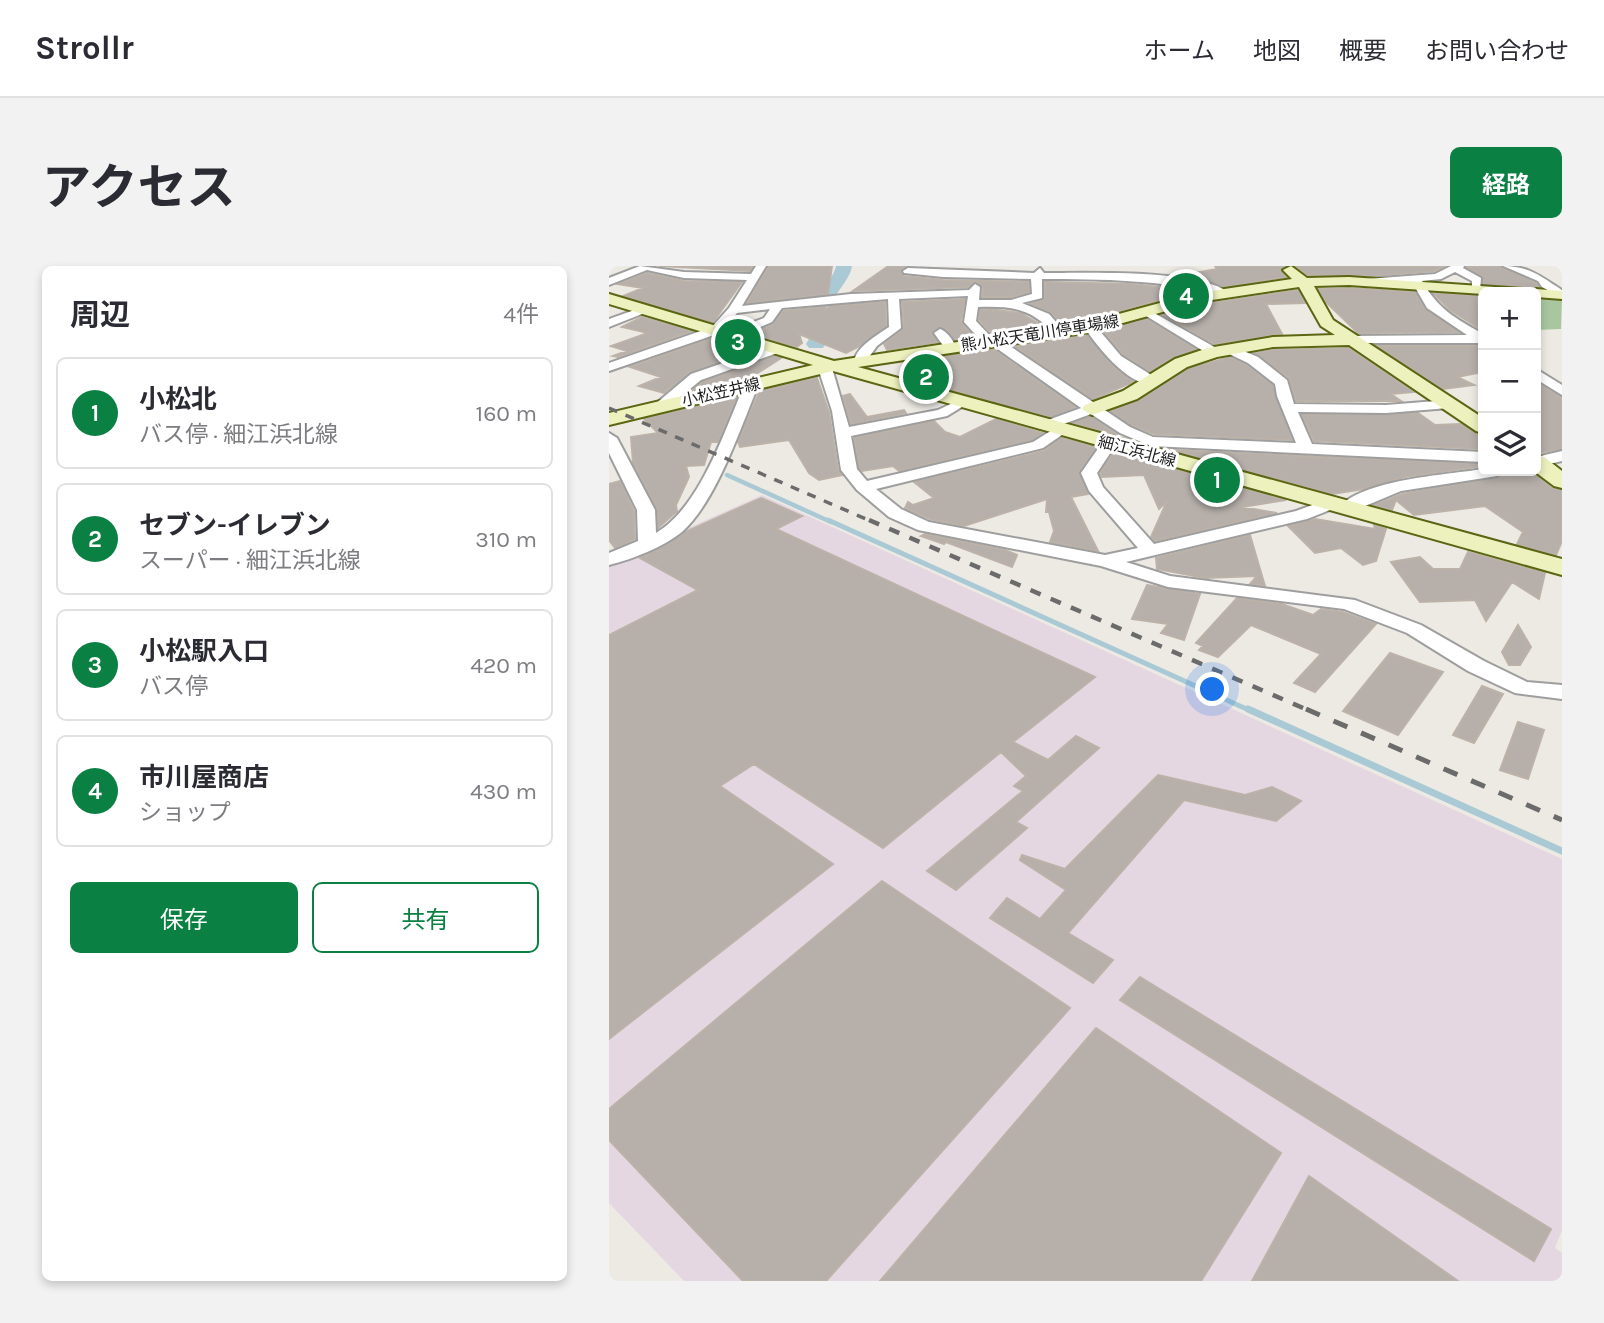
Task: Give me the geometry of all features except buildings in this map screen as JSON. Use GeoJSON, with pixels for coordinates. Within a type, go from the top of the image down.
{"type":"FeatureCollection","features":[{"type":"Feature","properties":{"kind":"main road"},"geometry":{"type":"LineString","coordinates":[[1285,266],[1304,282],[1325,321],[1478,424]]}},
{"type":"Feature","properties":{"kind":"main road","name":"熊小松天竜川停車場線"},"geometry":{"type":"LineString","coordinates":[[609,299],[723,332],[829,367],[1090,327],[1223,292],[1304,282],[1418,282],[1476,289]]}},
{"type":"Feature","properties":{"kind":"main road"},"geometry":{"type":"LineString","coordinates":[[1541,293],[1562,295]]}},
{"type":"Feature","properties":{"kind":"main road"},"geometry":{"type":"LineString","coordinates":[[1091,409],[1130,395],[1181,363],[1222,351],[1273,342],[1351,340]]}},
{"type":"Feature","properties":{"kind":"main road","name":"小松笠井線"},"geometry":{"type":"LineString","coordinates":[[609,418],[829,367]]}},
{"type":"Feature","properties":{"kind":"main road","name":"細江浜北線"},"geometry":{"type":"LineString","coordinates":[[829,367],[1562,567]]}},
{"type":"Feature","properties":{"kind":"main road"},"geometry":{"type":"LineString","coordinates":[[1541,466],[1562,481]]}},
{"type":"Feature","properties":{"kind":"street"},"geometry":{"type":"LineString","coordinates":[[1508,266],[1536,276],[1562,295]]}},
{"type":"Feature","properties":{"kind":"street"},"geometry":{"type":"LineString","coordinates":[[609,282],[647,267],[684,275],[757,271]]}},
{"type":"Feature","properties":{"kind":"street"},"geometry":{"type":"LineString","coordinates":[[1476,289],[1477,281],[1458,267],[1443,276],[1418,282],[1423,295],[1439,312],[1478,335]]}},
{"type":"Feature","properties":{"kind":"street"},"geometry":{"type":"LineString","coordinates":[[856,297],[902,274],[1104,268],[1179,271],[1223,292]]}},
{"type":"Feature","properties":{"kind":"street"},"geometry":{"type":"LineString","coordinates":[[977,270],[970,304],[970,322],[991,342],[1091,409],[1125,430],[1151,441],[1478,457]]}},
{"type":"Feature","properties":{"kind":"street"},"geometry":{"type":"LineString","coordinates":[[723,332],[757,271]]}},
{"type":"Feature","properties":{"kind":"street"},"geometry":{"type":"LineString","coordinates":[[734,310],[891,295],[970,304],[1011,303],[1038,296],[1035,282],[1041,271]]}},
{"type":"Feature","properties":{"kind":"street"},"geometry":{"type":"LineString","coordinates":[[1468,275],[1486,271]]}},
{"type":"Feature","properties":{"kind":"street"},"geometry":{"type":"LineString","coordinates":[[891,295],[929,274]]}},
{"type":"Feature","properties":{"kind":"street"},"geometry":{"type":"LineString","coordinates":[[859,362],[873,343],[895,328],[891,295]]}},
{"type":"Feature","properties":{"kind":"street"},"geometry":{"type":"LineString","coordinates":[[1011,303],[1045,316],[1059,332]]}},
{"type":"Feature","properties":{"kind":"street"},"geometry":{"type":"LineString","coordinates":[[609,367],[768,320],[778,307]]}},
{"type":"Feature","properties":{"kind":"street"},"geometry":{"type":"LineString","coordinates":[[609,323],[643,310]]}},
{"type":"Feature","properties":{"kind":"street"},"geometry":{"type":"LineString","coordinates":[[893,311],[907,311]]}},
{"type":"Feature","properties":{"kind":"street"},"geometry":{"type":"LineString","coordinates":[[1147,312],[1222,351],[1253,360],[1278,379],[1306,448]]}},
{"type":"Feature","properties":{"kind":"street"},"geometry":{"type":"LineString","coordinates":[[1090,327],[1104,347],[1143,378],[1151,381]]}},
{"type":"Feature","properties":{"kind":"street"},"geometry":{"type":"LineString","coordinates":[[940,333],[951,348]]}},
{"type":"Feature","properties":{"kind":"street"},"geometry":{"type":"LineString","coordinates":[[1351,340],[1478,338]]}},
{"type":"Feature","properties":{"kind":"street"},"geometry":{"type":"LineString","coordinates":[[660,406],[696,377],[776,349]]}},
{"type":"Feature","properties":{"kind":"street"},"geometry":{"type":"LineString","coordinates":[[829,367],[844,433],[844,454],[849,470],[863,487],[895,513],[925,526],[1105,561],[1168,581],[1348,604],[1414,629],[1476,666],[1523,688],[1562,692]]}},
{"type":"Feature","properties":{"kind":"street"},"geometry":{"type":"LineString","coordinates":[[1541,376],[1562,391]]}},
{"type":"Feature","properties":{"kind":"street"},"geometry":{"type":"LineString","coordinates":[[609,559],[647,543],[677,526],[691,509],[751,386]]}},
{"type":"Feature","properties":{"kind":"street"},"geometry":{"type":"LineString","coordinates":[[844,433],[942,414],[963,402]]}},
{"type":"Feature","properties":{"kind":"street"},"geometry":{"type":"LineString","coordinates":[[1290,408],[1386,409],[1449,404]]}},
{"type":"Feature","properties":{"kind":"street"},"geometry":{"type":"LineString","coordinates":[[863,487],[1038,445],[1053,428],[1091,409]]}},
{"type":"Feature","properties":{"kind":"street"},"geometry":{"type":"LineString","coordinates":[[609,438],[646,510],[647,543]]}},
{"type":"Feature","properties":{"kind":"street"},"geometry":{"type":"LineString","coordinates":[[1109,443],[1089,473],[1095,488],[1150,551]]}},
{"type":"Feature","properties":{"kind":"street"},"geometry":{"type":"LineString","coordinates":[[1541,461],[1562,456]]}},
{"type":"Feature","properties":{"kind":"street"},"geometry":{"type":"LineString","coordinates":[[1105,561],[1337,507],[1380,491],[1478,474]]}},
{"type":"Feature","properties":{"kind":"shaded area"},"geometry":{"type":"Polygon","coordinates":[[[762,495],[1562,859],[1562,1230],[1555,1248],[1562,1253],[1562,1281],[684,1281],[609,1203],[609,563],[762,495]]]}},
{"type":"Feature","properties":{"kind":"green space"},"geometry":{"type":"Polygon","coordinates":[[[1543,297],[1562,297],[1561,329],[1541,330],[1543,297]]]}},
{"type":"Feature","properties":{"kind":"waterway"},"geometry":{"type":"LineString","coordinates":[[816,344],[824,325],[823,304],[842,277],[844,266]]}},
{"type":"Feature","properties":{"kind":"waterway"},"geometry":{"type":"LineString","coordinates":[[727,475],[831,522]]}},
{"type":"Feature","properties":{"kind":"waterway"},"geometry":{"type":"LineString","coordinates":[[828,520],[1251,711]]}},
{"type":"Feature","properties":{"kind":"waterway"},"geometry":{"type":"LineString","coordinates":[[1248,709],[1562,851]]}},
{"type":"Feature","properties":{"kind":"railway"},"geometry":{"type":"LineString","coordinates":[[609,408],[873,522]]}},
{"type":"Feature","properties":{"kind":"railway"},"geometry":{"type":"LineString","coordinates":[[869,520],[1310,711]]}},
{"type":"Feature","properties":{"kind":"railway"},"geometry":{"type":"LineString","coordinates":[[1306,709],[1562,820]]}},
{"type":"Feature","properties":{"kind":"place","name":"市川屋商店"},"geometry":{"type":"Point","coordinates":[1186,296]}},
{"type":"Feature","properties":{"kind":"place","name":"小松駅入口"},"geometry":{"type":"Point","coordinates":[738,342]}},
{"type":"Feature","properties":{"kind":"place","name":"セブン-イレブン"},"geometry":{"type":"Point","coordinates":[926,377]}},
{"type":"Feature","properties":{"kind":"place","name":"小松北"},"geometry":{"type":"Point","coordinates":[1217,480]}}]}
